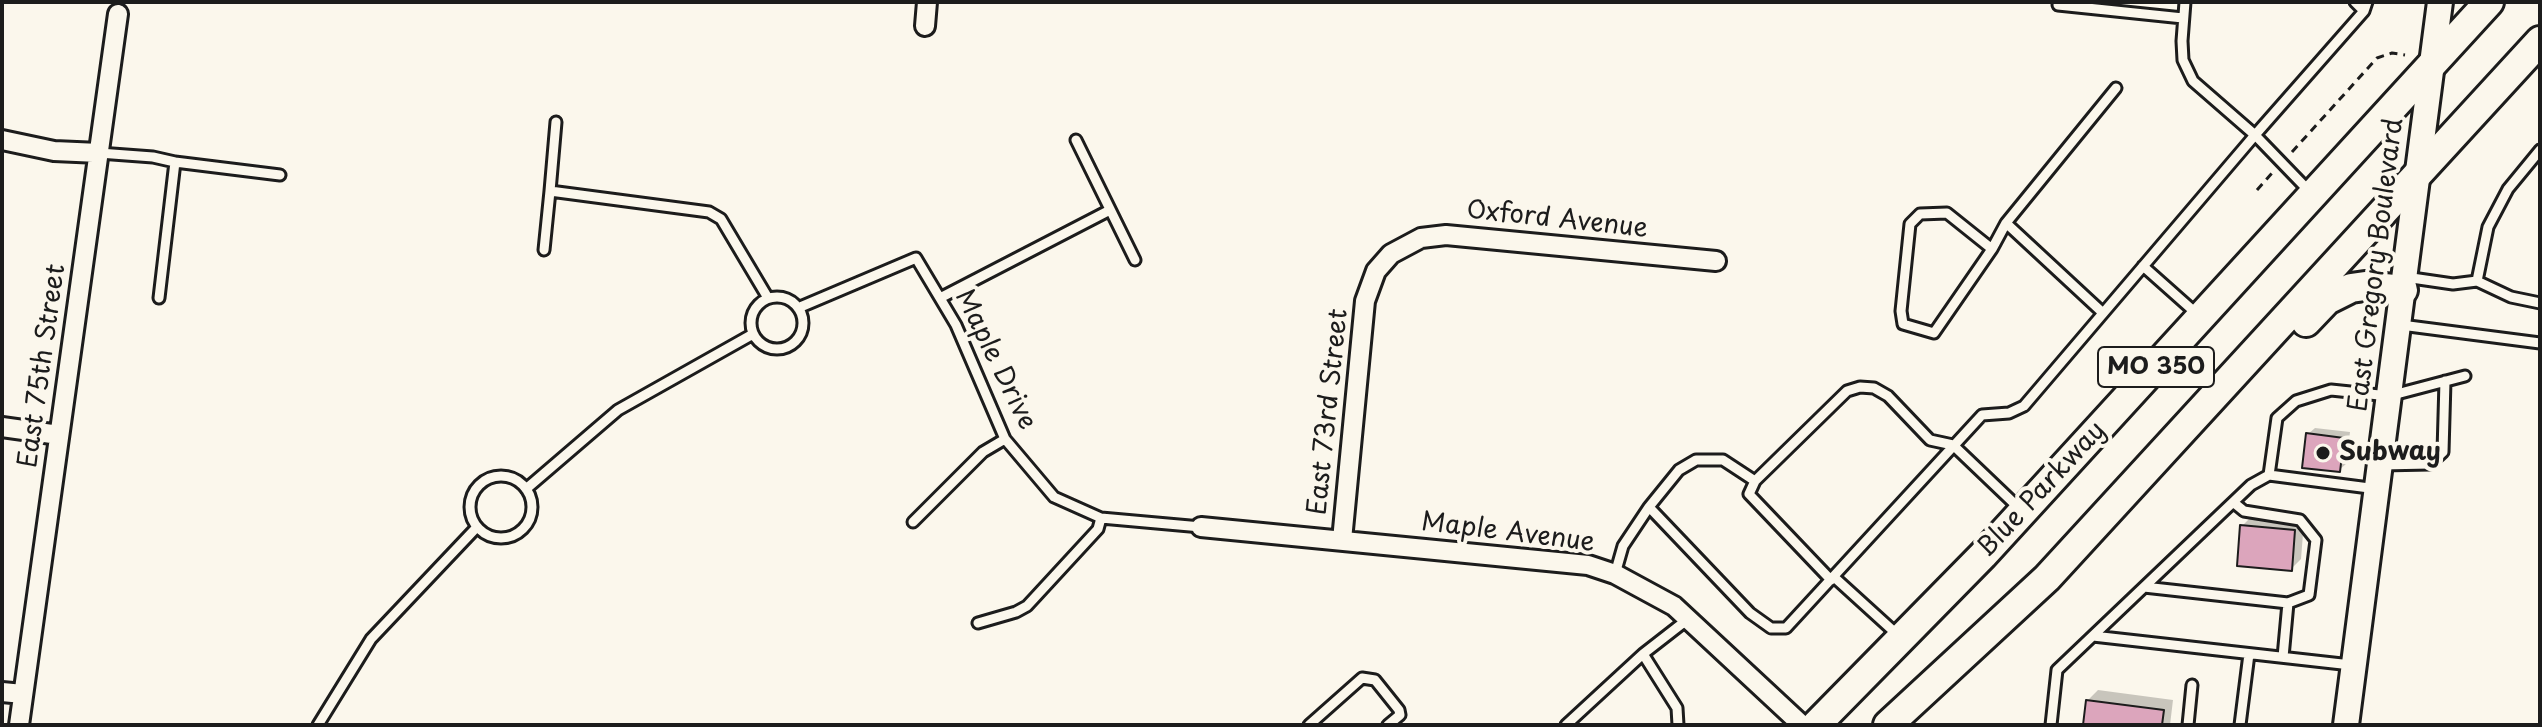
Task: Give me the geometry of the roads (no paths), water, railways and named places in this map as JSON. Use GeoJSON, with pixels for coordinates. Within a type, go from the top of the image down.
{"type":"FeatureCollection","features":[{"type":"Feature","properties":{"kind":"highway","name":"Blue Parkway"},"geometry":{"type":"LineString","coordinates":[[1816,725],[2023,512],[2313,195],[2418,61],[2489,2]]}},
{"type":"Feature","properties":{"kind":"highway","name":"MO 350"},"geometry":{"type":"LineString","coordinates":[[1888,725],[2047,578],[2418,174],[2537,50]]}},
{"type":"Feature","properties":{"kind":"highway"},"geometry":{"type":"LineString","coordinates":[[2205,406],[2243,384],[2327,300],[2339,292],[2365,286],[2404,284]]}},
{"type":"Feature","properties":{"kind":"main road","name":"East Gregory Boulevard"},"geometry":{"type":"LineString","coordinates":[[2346,725],[2418,174],[2418,61],[2440,2]]}},
{"type":"Feature","properties":{"kind":"street"},"geometry":{"type":"LineString","coordinates":[[925,26],[927,2]]}},
{"type":"Feature","properties":{"kind":"street","name":"East 75th Street"},"geometry":{"type":"LineString","coordinates":[[19,725],[118,14]]}},
{"type":"Feature","properties":{"kind":"street"},"geometry":{"type":"LineString","coordinates":[[2,140],[54,151],[99,153]]}},
{"type":"Feature","properties":{"kind":"street","name":"Oxford Avenue"},"geometry":{"type":"LineString","coordinates":[[1396,251],[1421,238],[1446,235],[1716,261]]}},
{"type":"Feature","properties":{"kind":"street","name":"East 73rd Street"},"geometry":{"type":"LineString","coordinates":[[1342,540],[1365,301],[1376,271],[1396,251]]}},
{"type":"Feature","properties":{"kind":"street"},"geometry":{"type":"LineString","coordinates":[[2,427],[59,435]]}},
{"type":"Feature","properties":{"kind":"street","name":"Maple Avenue"},"geometry":{"type":"LineString","coordinates":[[1201,527],[1588,565],[1615,574],[1674,606],[1802,725]]}},
{"type":"Feature","properties":{"kind":"street"},"geometry":{"type":"LineString","coordinates":[[2,692],[23,694]]}},
{"type":"Feature","properties":{"kind":"lane"},"geometry":{"type":"LineString","coordinates":[[2185,2],[2183,60],[2193,81],[2255,135],[2313,195]]}},
{"type":"Feature","properties":{"kind":"lane"},"geometry":{"type":"LineString","coordinates":[[1649,507],[1750,613],[1771,628],[1786,628],[1982,415],[2009,413],[2024,406],[2365,7],[2355,2]]}},
{"type":"Feature","properties":{"kind":"lane"},"geometry":{"type":"LineString","coordinates":[[2058,5],[2183,18]]}},
{"type":"Feature","properties":{"kind":"lane"},"geometry":{"type":"LineString","coordinates":[[1992,249],[1947,213],[1920,214],[1910,224],[1901,311],[1903,324],[1934,333],[1992,249],[2006,223],[2116,88]]}},
{"type":"Feature","properties":{"kind":"lane"},"geometry":{"type":"LineString","coordinates":[[544,250],[556,122]]}},
{"type":"Feature","properties":{"kind":"lane"},"geometry":{"type":"LineString","coordinates":[[1076,140],[1135,260]]}},
{"type":"Feature","properties":{"kind":"lane"},"geometry":{"type":"LineString","coordinates":[[2477,281],[2488,227],[2508,189],[2540,150]]}},
{"type":"Feature","properties":{"kind":"lane"},"geometry":{"type":"LineString","coordinates":[[99,153],[153,157],[280,175]]}},
{"type":"Feature","properties":{"kind":"lane"},"geometry":{"type":"LineString","coordinates":[[159,298],[175,162]]}},
{"type":"Feature","properties":{"kind":"lane"},"geometry":{"type":"LineString","coordinates":[[550,191],[709,212],[721,219],[768,298]]}},
{"type":"Feature","properties":{"kind":"lane"},"geometry":{"type":"LineString","coordinates":[[940,298],[1110,210]]}},
{"type":"Feature","properties":{"kind":"lane"},"geometry":{"type":"LineString","coordinates":[[2006,223],[2103,313]]}},
{"type":"Feature","properties":{"kind":"lane","name":"Maple Drive"},"geometry":{"type":"LineString","coordinates":[[798,308],[916,258],[956,325],[1005,439],[1054,497],[1101,518],[1201,527]]}},
{"type":"Feature","properties":{"kind":"lane"},"geometry":{"type":"LineString","coordinates":[[2143,266],[2201,317]]}},
{"type":"Feature","properties":{"kind":"lane"},"geometry":{"type":"LineString","coordinates":[[2404,284],[2477,281],[2511,297],[2540,303]]}},
{"type":"Feature","properties":{"kind":"lane"},"geometry":{"type":"LineString","coordinates":[[768,298],[785,298],[798,308],[803,325],[796,341],[790,346],[773,349],[764,346],[753,334],[751,316],[761,302],[768,298]]}},
{"type":"Feature","properties":{"kind":"lane"},"geometry":{"type":"LineString","coordinates":[[2398,325],[2540,343]]}},
{"type":"Feature","properties":{"kind":"lane"},"geometry":{"type":"LineString","coordinates":[[526,489],[618,410],[753,334]]}},
{"type":"Feature","properties":{"kind":"lane"},"geometry":{"type":"LineString","coordinates":[[2269,475],[2277,418],[2296,401],[2331,390],[2389,396],[2465,376]]}},
{"type":"Feature","properties":{"kind":"lane"},"geometry":{"type":"LineString","coordinates":[[2051,725],[2057,670],[2251,485],[2269,475],[2378,477],[2430,464],[2443,452],[2445,381]]}},
{"type":"Feature","properties":{"kind":"lane"},"geometry":{"type":"LineString","coordinates":[[1902,638],[1833,579],[1749,494],[1755,481],[1847,391],[1860,387],[1874,388],[1888,396],[1930,440],[1953,445],[2023,512]]}},
{"type":"Feature","properties":{"kind":"lane"},"geometry":{"type":"LineString","coordinates":[[913,522],[983,452],[1005,439]]}},
{"type":"Feature","properties":{"kind":"lane"},"geometry":{"type":"LineString","coordinates":[[1615,574],[1623,546],[1679,470],[1696,460],[1723,460],[1755,481]]}},
{"type":"Feature","properties":{"kind":"lane"},"geometry":{"type":"LineString","coordinates":[[501,476],[519,482],[526,489],[531,498],[530,519],[516,535],[495,538],[477,527],[470,508],[472,498],[483,483],[501,476]]}},
{"type":"Feature","properties":{"kind":"lane"},"geometry":{"type":"LineString","coordinates":[[2144,587],[2288,603],[2309,595],[2316,540],[2300,520],[2244,511],[2233,502]]}},
{"type":"Feature","properties":{"kind":"lane"},"geometry":{"type":"LineString","coordinates":[[978,623],[1027,606],[1098,529],[1101,518]]}},
{"type":"Feature","properties":{"kind":"lane"},"geometry":{"type":"LineString","coordinates":[[318,725],[371,639],[477,527]]}},
{"type":"Feature","properties":{"kind":"lane"},"geometry":{"type":"LineString","coordinates":[[2283,657],[2288,603]]}},
{"type":"Feature","properties":{"kind":"lane"},"geometry":{"type":"LineString","coordinates":[[1566,725],[1643,654],[1688,619]]}},
{"type":"Feature","properties":{"kind":"lane"},"geometry":{"type":"LineString","coordinates":[[2093,636],[2354,665]]}},
{"type":"Feature","properties":{"kind":"lane"},"geometry":{"type":"LineString","coordinates":[[1643,654],[1677,708],[1678,725]]}},
{"type":"Feature","properties":{"kind":"lane"},"geometry":{"type":"LineString","coordinates":[[2240,725],[2249,654]]}},
{"type":"Feature","properties":{"kind":"lane"},"geometry":{"type":"LineString","coordinates":[[1309,725],[1362,678],[1375,680],[1399,710],[1400,715],[1388,725]]}},
{"type":"Feature","properties":{"kind":"lane"},"geometry":{"type":"LineString","coordinates":[[2188,725],[2192,685]]}},
{"type":"Feature","properties":{"kind":"place","name":"Subway"},"geometry":{"type":"Point","coordinates":[2323,453]}}]}
